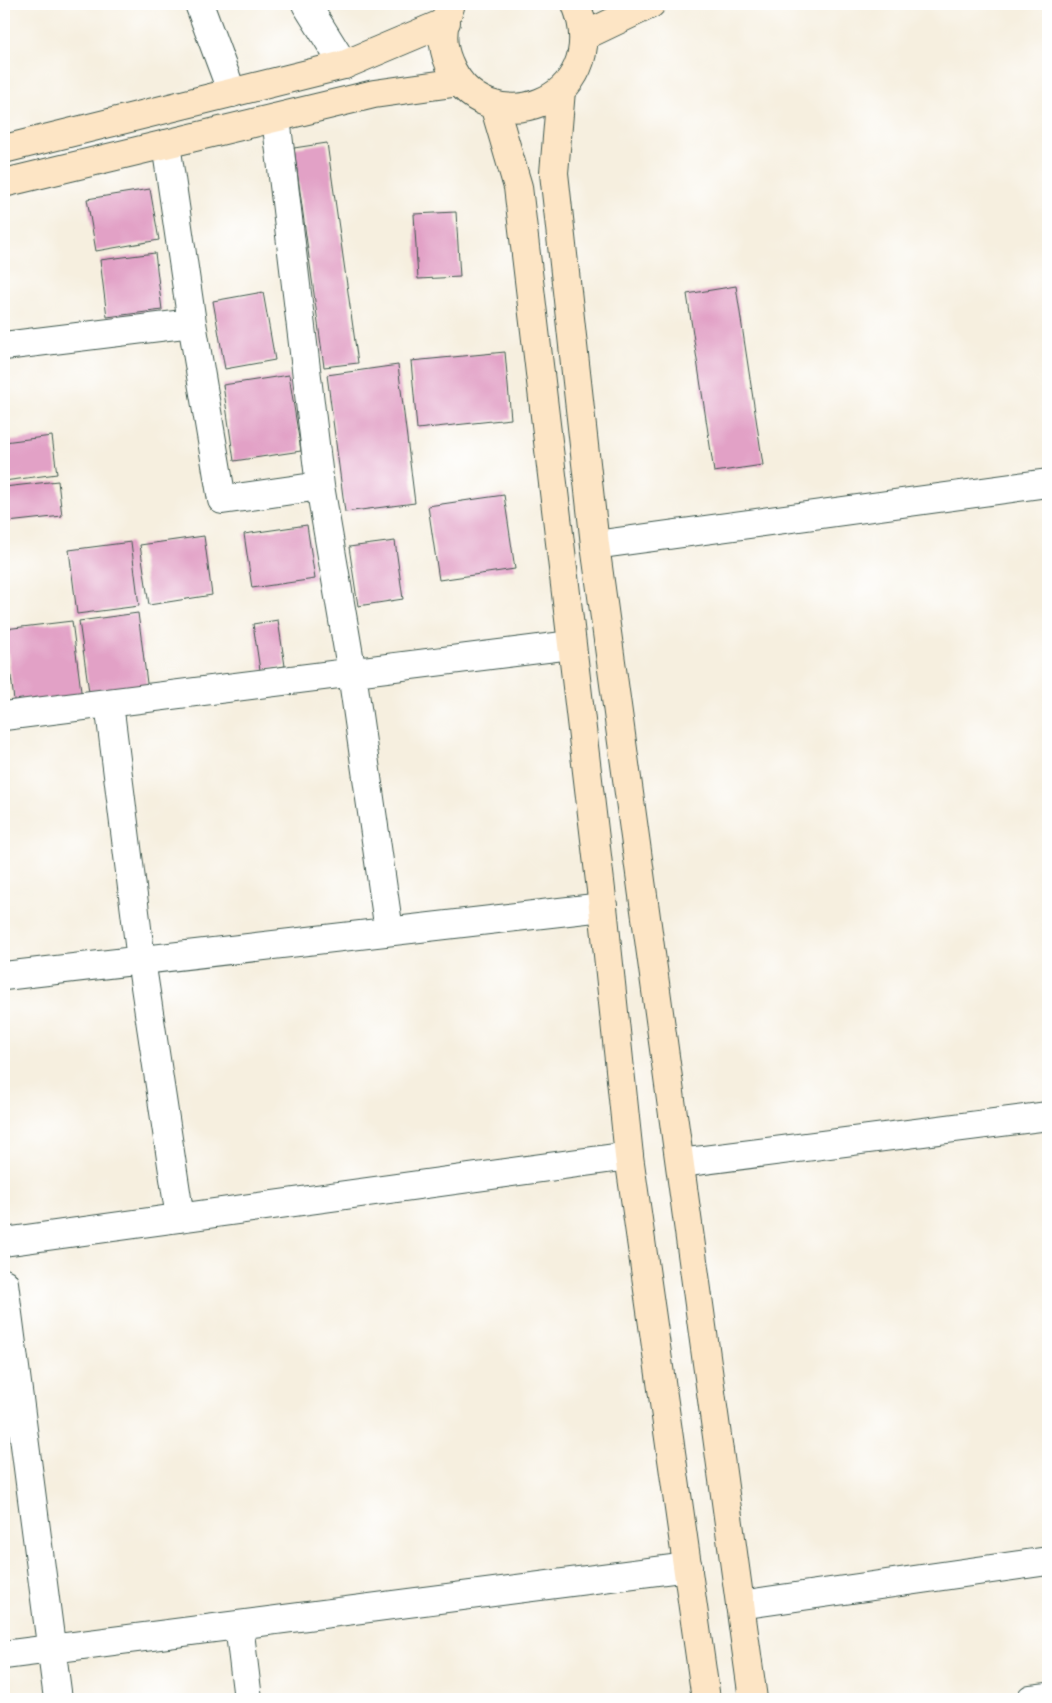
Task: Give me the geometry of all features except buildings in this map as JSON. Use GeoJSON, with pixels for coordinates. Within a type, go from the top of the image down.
{"type":"FeatureCollection","features":[{"type":"Feature","properties":{"kind":"main road"},"geometry":{"type":"LineString","coordinates":[[449,13],[444,30],[445,53],[454,76],[470,93],[494,105],[516,108],[540,103],[561,90],[576,71],[584,47],[583,23],[576,4]]}},
{"type":"Feature","properties":{"kind":"main road"},"geometry":{"type":"LineString","coordinates":[[584,36],[651,4]]}},
{"type":"Feature","properties":{"kind":"main road"},"geometry":{"type":"LineString","coordinates":[[4,149],[344,65],[449,13]]}},
{"type":"Feature","properties":{"kind":"main road"},"geometry":{"type":"LineString","coordinates":[[4,183],[374,94],[460,82]]}},
{"type":"Feature","properties":{"kind":"main road"},"geometry":{"type":"LineString","coordinates":[[561,90],[554,173],[595,545],[753,1699]]}},
{"type":"Feature","properties":{"kind":"main road"},"geometry":{"type":"LineString","coordinates":[[494,105],[518,187],[603,906],[629,1156],[706,1699]]}},
{"type":"Feature","properties":{"kind":"street"},"geometry":{"type":"LineString","coordinates":[[199,4],[232,93]]}},
{"type":"Feature","properties":{"kind":"street"},"geometry":{"type":"LineString","coordinates":[[306,4],[344,65]]}},
{"type":"Feature","properties":{"kind":"street"},"geometry":{"type":"LineString","coordinates":[[276,118],[320,486],[352,673],[389,931]]}},
{"type":"Feature","properties":{"kind":"street"},"geometry":{"type":"LineString","coordinates":[[166,144],[192,323],[222,500],[320,486]]}},
{"type":"Feature","properties":{"kind":"street"},"geometry":{"type":"LineString","coordinates":[[4,346],[192,323]]}},
{"type":"Feature","properties":{"kind":"street"},"geometry":{"type":"LineString","coordinates":[[595,545],[1048,483]]}},
{"type":"Feature","properties":{"kind":"street"},"geometry":{"type":"LineString","coordinates":[[4,716],[571,646]]}},
{"type":"Feature","properties":{"kind":"street"},"geometry":{"type":"LineString","coordinates":[[109,703],[142,960],[180,1218]]}},
{"type":"Feature","properties":{"kind":"street"},"geometry":{"type":"LineString","coordinates":[[4,976],[603,906]]}},
{"type":"Feature","properties":{"kind":"street"},"geometry":{"type":"LineString","coordinates":[[680,1163],[1048,1116]]}},
{"type":"Feature","properties":{"kind":"street"},"geometry":{"type":"LineString","coordinates":[[4,1242],[629,1156]]}},
{"type":"Feature","properties":{"kind":"street"},"geometry":{"type":"LineString","coordinates":[[4,1283],[58,1699]]}},
{"type":"Feature","properties":{"kind":"street"},"geometry":{"type":"LineString","coordinates":[[740,1605],[1048,1562]]}},
{"type":"Feature","properties":{"kind":"street"},"geometry":{"type":"LineString","coordinates":[[4,1655],[688,1567]]}},
{"type":"Feature","properties":{"kind":"street"},"geometry":{"type":"LineString","coordinates":[[239,1625],[248,1699]]}},
{"type":"Feature","properties":{"kind":"street"},"geometry":{"type":"LineString","coordinates":[[1031,1699],[1048,1697]]}}]}
